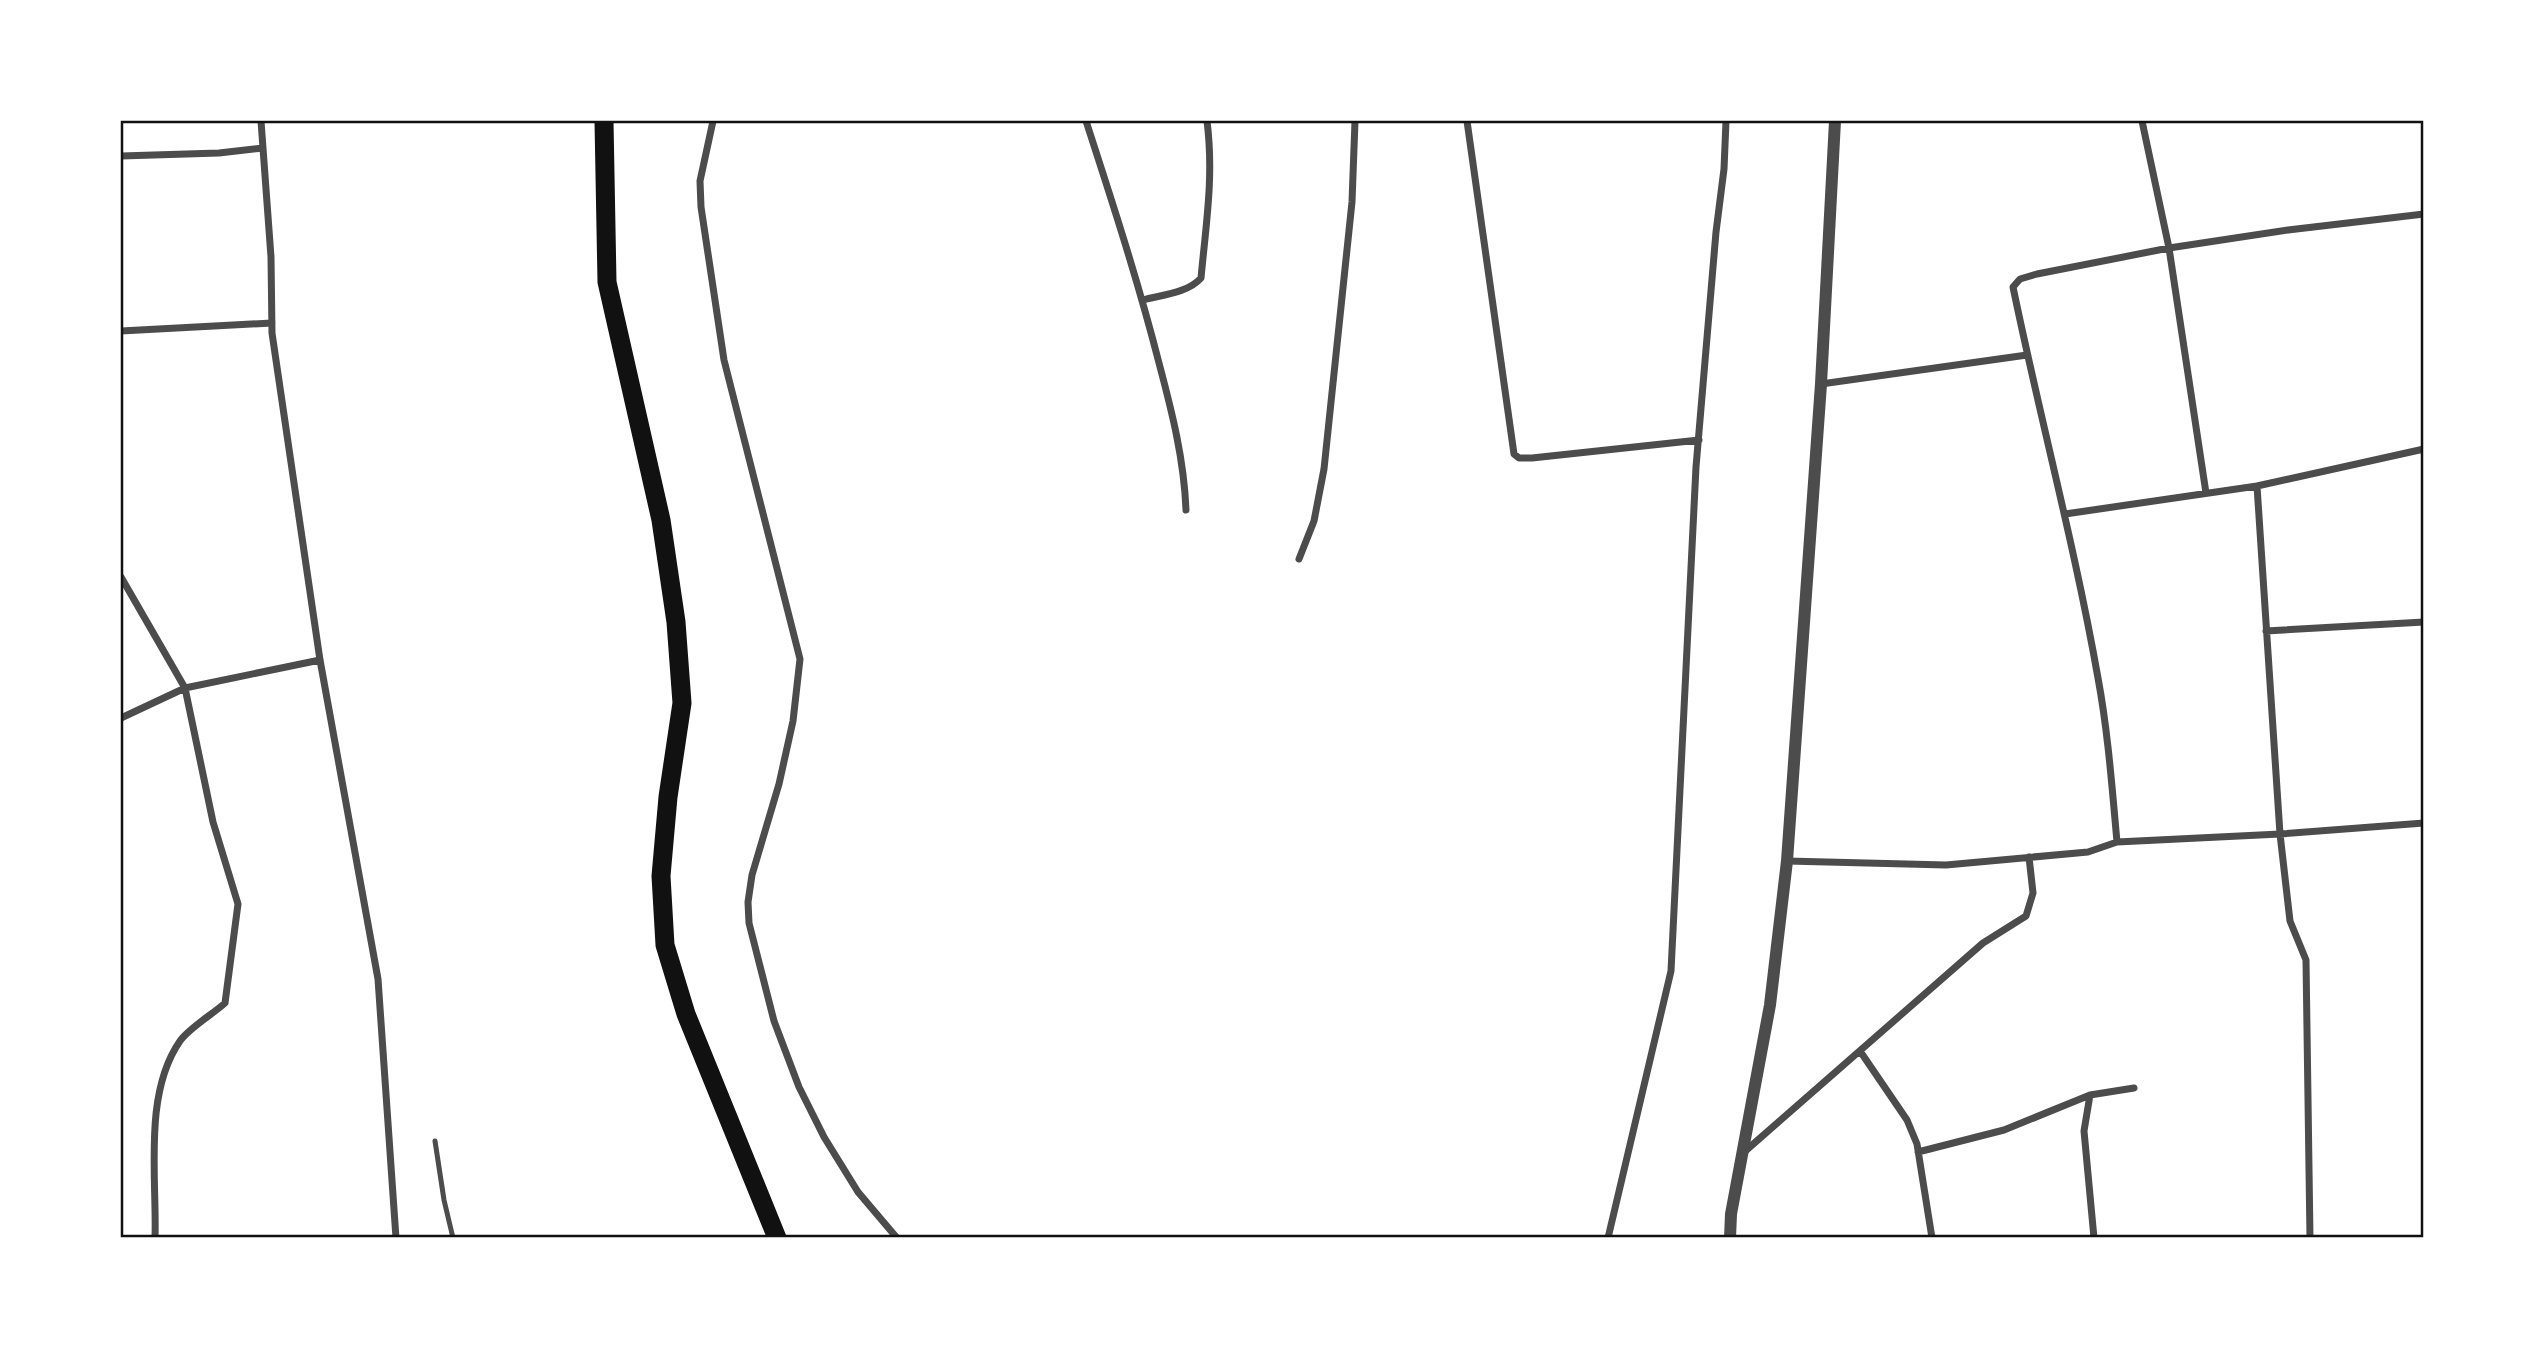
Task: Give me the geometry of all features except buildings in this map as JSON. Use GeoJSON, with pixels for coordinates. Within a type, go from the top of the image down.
{"type":"FeatureCollection","features":[{"type":"Feature","properties":{"kind":"highway"},"geometry":{"type":"LineString","coordinates":[[604,121],[607,282],[661,520],[676,622],[682,703],[668,797],[661,876],[665,945],[686,1014],[777,1238]]}},
{"type":"Feature","properties":{"kind":"street"},"geometry":{"type":"LineString","coordinates":[[261,121],[271,257],[272,323],[320,660],[378,979],[396,1238]]}},
{"type":"Feature","properties":{"kind":"street"},"geometry":{"type":"LineString","coordinates":[[713,121],[700,181],[701,207],[722,347],[800,659],[793,721],[779,784],[752,875],[748,901],[749,923],[774,1021],[799,1087],[824,1137],[858,1192],[897,1238]]}},
{"type":"Feature","properties":{"kind":"street"},"geometry":{"type":"LineString","coordinates":[[1086,121],[1143,299],[1179,439],[1185,473],[1186,510]]}},
{"type":"Feature","properties":{"kind":"street"},"geometry":{"type":"LineString","coordinates":[[1143,299],[1187,288],[1195,285],[1201,278],[1212,158],[1207,121]]}},
{"type":"Feature","properties":{"kind":"street"},"geometry":{"type":"LineString","coordinates":[[1299,559],[1314,521],[1324,469],[1352,202],[1355,121]]}},
{"type":"Feature","properties":{"kind":"street"},"geometry":{"type":"LineString","coordinates":[[1467,121],[1514,454],[1519,458],[1532,458],[1699,440]]}},
{"type":"Feature","properties":{"kind":"street"},"geometry":{"type":"LineString","coordinates":[[1608,1238],[1671,971],[1699,440],[1726,121]]}},
{"type":"Feature","properties":{"kind":"street"},"geometry":{"type":"LineString","coordinates":[[1730,1238],[1731,1214],[1770,1005],[1787,861],[1821,384],[1835,121]]}},
{"type":"Feature","properties":{"kind":"street"},"geometry":{"type":"LineString","coordinates":[[2142,121],[2169,248],[2206,493]]}},
{"type":"Feature","properties":{"kind":"street"},"geometry":{"type":"LineString","coordinates":[[121,156],[219,153],[263,148]]}},
{"type":"Feature","properties":{"kind":"street"},"geometry":{"type":"LineString","coordinates":[[2117,842],[2108,743],[2098,678],[2065,513],[2013,288],[2020,279],[2037,274],[2169,248],[2288,230],[2424,214]]}},
{"type":"Feature","properties":{"kind":"street"},"geometry":{"type":"LineString","coordinates":[[121,331],[272,323]]}},
{"type":"Feature","properties":{"kind":"street"},"geometry":{"type":"LineString","coordinates":[[1821,384],[2027,355]]}},
{"type":"Feature","properties":{"kind":"street"},"geometry":{"type":"LineString","coordinates":[[2065,513],[2257,486],[2424,449]]}},
{"type":"Feature","properties":{"kind":"street"},"geometry":{"type":"LineString","coordinates":[[2257,486],[2280,834],[2290,921],[2306,960],[2310,1238]]}},
{"type":"Feature","properties":{"kind":"street"},"geometry":{"type":"LineString","coordinates":[[121,577],[185,688],[213,822],[238,904],[225,1003],[181,1038],[163,1078],[155,1116],[155,1238]]}},
{"type":"Feature","properties":{"kind":"street"},"geometry":{"type":"LineString","coordinates":[[2266,631],[2424,622]]}},
{"type":"Feature","properties":{"kind":"street"},"geometry":{"type":"LineString","coordinates":[[121,718],[185,688],[320,660]]}},
{"type":"Feature","properties":{"kind":"street"},"geometry":{"type":"LineString","coordinates":[[1787,861],[1946,865],[2088,852],[2117,842],[2424,823]]}},
{"type":"Feature","properties":{"kind":"street"},"geometry":{"type":"LineString","coordinates":[[1743,1153],[1983,943],[2026,916],[2033,893],[2029,858]]}},
{"type":"Feature","properties":{"kind":"street"},"geometry":{"type":"LineString","coordinates":[[1860,1051],[1907,1119],[1918,1152],[1932,1238]]}},
{"type":"Feature","properties":{"kind":"street"},"geometry":{"type":"LineString","coordinates":[[1918,1152],[2004,1130],[2090,1095],[2134,1088]]}},
{"type":"Feature","properties":{"kind":"street"},"geometry":{"type":"LineString","coordinates":[[2090,1095],[2084,1131],[2094,1238]]}},
{"type":"Feature","properties":{"kind":"lane"},"geometry":{"type":"LineString","coordinates":[[435,1141],[453,1238]]}}]}
